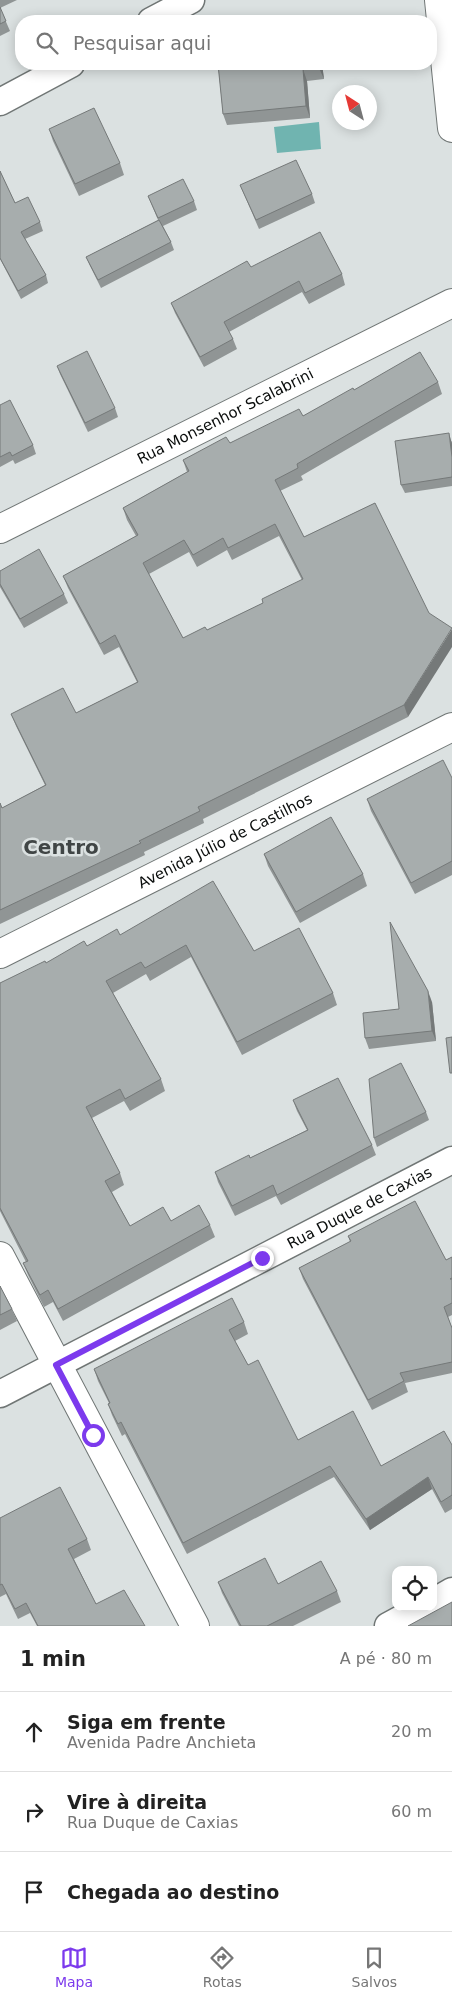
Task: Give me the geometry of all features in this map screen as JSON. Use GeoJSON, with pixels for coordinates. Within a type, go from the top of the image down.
{"type":"FeatureCollection","features":[{"type":"Feature","properties":{"kind":"street"},"geometry":{"type":"LineString","coordinates":[[162,15],[191,0]]}},
{"type":"Feature","properties":{"kind":"street"},"geometry":{"type":"LineString","coordinates":[[439,0],[452,128]]}},
{"type":"Feature","properties":{"kind":"street"},"geometry":{"type":"LineString","coordinates":[[0,102],[60,70]]}},
{"type":"Feature","properties":{"kind":"street","name":"Rua Monsenhor Scalabrini"},"geometry":{"type":"LineString","coordinates":[[0,529],[452,303]]}},
{"type":"Feature","properties":{"kind":"street","name":"Avenida Júlio de Castilhos"},"geometry":{"type":"LineString","coordinates":[[0,954],[452,727]]}},
{"type":"Feature","properties":{"kind":"street","name":"Rua Duque de Caxias"},"geometry":{"type":"LineString","coordinates":[[0,1394],[452,1160]]}},
{"type":"Feature","properties":{"kind":"street"},"geometry":{"type":"LineString","coordinates":[[0,1256],[195,1626]]}},
{"type":"Feature","properties":{"kind":"street"},"geometry":{"type":"LineString","coordinates":[[437,1600],[452,1592]]}},
{"type":"Feature","properties":{"kind":"street"},"geometry":{"type":"LineString","coordinates":[[388,1626],[416,1611]]}},
{"type":"Feature","properties":{"kind":"water"},"geometry":{"type":"Polygon","coordinates":[[[319,122],[321,149],[277,153],[274,127],[319,122]]]}},
{"type":"Feature","properties":{"kind":"building"},"geometry":{"type":"Polygon","coordinates":[[[0,7],[6,21],[0,24],[0,7]]]}},
{"type":"Feature","properties":{"kind":"building"},"geometry":{"type":"Polygon","coordinates":[[[219,70],[303,70],[306,106],[223,114],[219,70]]]}},
{"type":"Feature","properties":{"kind":"building"},"geometry":{"type":"Polygon","coordinates":[[[94,108],[120,163],[75,184],[49,129],[94,108]]]}},
{"type":"Feature","properties":{"kind":"building"},"geometry":{"type":"Polygon","coordinates":[[[296,160],[312,194],[256,220],[240,185],[296,160]]]}},
{"type":"Feature","properties":{"kind":"building"},"geometry":{"type":"Polygon","coordinates":[[[0,171],[15,203],[28,197],[40,222],[21,232],[46,275],[18,291],[0,258],[0,171]]]}},
{"type":"Feature","properties":{"kind":"building"},"geometry":{"type":"Polygon","coordinates":[[[183,179],[194,201],[158,218],[148,196],[183,179]]]}},
{"type":"Feature","properties":{"kind":"building"},"geometry":{"type":"Polygon","coordinates":[[[159,220],[171,242],[98,280],[86,257],[159,220]]]}},
{"type":"Feature","properties":{"kind":"building"},"geometry":{"type":"Polygon","coordinates":[[[320,232],[342,274],[305,293],[299,281],[224,322],[233,339],[200,357],[171,303],[247,261],[251,267],[320,232]]]}},
{"type":"Feature","properties":{"kind":"building"},"geometry":{"type":"Polygon","coordinates":[[[87,351],[115,408],[85,423],[57,366],[87,351]]]}},
{"type":"Feature","properties":{"kind":"building"},"geometry":{"type":"Polygon","coordinates":[[[420,352],[438,382],[297,464],[298,468],[275,480],[304,537],[375,503],[429,613],[452,628],[404,705],[198,807],[200,811],[139,841],[141,843],[0,910],[0,803],[2,808],[46,785],[11,714],[63,688],[76,713],[138,682],[115,635],[100,644],[63,576],[138,535],[123,508],[189,471],[183,460],[226,437],[230,443],[299,409],[303,416],[353,388],[354,390],[420,352]],[[275,524],[228,548],[223,538],[193,555],[184,540],[143,563],[183,638],[205,627],[207,630],[263,603],[262,599],[303,579],[275,524]]]}},
{"type":"Feature","properties":{"kind":"building"},"geometry":{"type":"Polygon","coordinates":[[[10,400],[33,445],[12,456],[10,452],[0,457],[0,405],[10,400]]]}},
{"type":"Feature","properties":{"kind":"building"},"geometry":{"type":"Polygon","coordinates":[[[449,433],[452,477],[401,485],[395,441],[449,433]]]}},
{"type":"Feature","properties":{"kind":"building"},"geometry":{"type":"Polygon","coordinates":[[[39,549],[64,594],[20,619],[0,584],[0,571],[39,549]]]}},
{"type":"Feature","properties":{"kind":"building"},"geometry":{"type":"Polygon","coordinates":[[[443,760],[452,778],[452,861],[411,883],[367,799],[443,760]]]}},
{"type":"Feature","properties":{"kind":"building"},"geometry":{"type":"Polygon","coordinates":[[[331,817],[363,874],[296,912],[264,854],[331,817]]]}},
{"type":"Feature","properties":{"kind":"building"},"geometry":{"type":"Polygon","coordinates":[[[213,881],[254,951],[299,928],[333,993],[237,1042],[186,945],[145,968],[141,962],[106,981],[161,1079],[125,1099],[120,1089],[86,1107],[120,1173],[105,1181],[130,1226],[163,1207],[171,1221],[199,1205],[210,1225],[58,1309],[48,1290],[40,1295],[23,1263],[28,1261],[0,1208],[0,983],[45,961],[46,963],[84,941],[87,946],[117,929],[120,935],[213,881]]]}},
{"type":"Feature","properties":{"kind":"building"},"geometry":{"type":"Polygon","coordinates":[[[390,922],[428,991],[432,1031],[365,1038],[363,1013],[399,1009],[390,922]]]}},
{"type":"Feature","properties":{"kind":"building"},"geometry":{"type":"Polygon","coordinates":[[[452,1037],[452,1073],[450,1073],[446,1038],[452,1037]]]}},
{"type":"Feature","properties":{"kind":"building"},"geometry":{"type":"Polygon","coordinates":[[[401,1063],[426,1112],[374,1138],[369,1079],[401,1063]]]}},
{"type":"Feature","properties":{"kind":"building"},"geometry":{"type":"Polygon","coordinates":[[[338,1078],[372,1145],[277,1195],[273,1185],[232,1206],[215,1172],[249,1155],[250,1158],[308,1130],[293,1100],[338,1078]]]}},
{"type":"Feature","properties":{"kind":"building"},"geometry":{"type":"Polygon","coordinates":[[[415,1201],[446,1260],[452,1257],[452,1278],[450,1279],[452,1279],[452,1303],[444,1307],[452,1328],[452,1362],[400,1373],[404,1381],[368,1400],[299,1268],[351,1241],[348,1236],[415,1201]]]}},
{"type":"Feature","properties":{"kind":"building"},"geometry":{"type":"Polygon","coordinates":[[[0,1286],[12,1309],[0,1315],[0,1286]]]}},
{"type":"Feature","properties":{"kind":"building"},"geometry":{"type":"Polygon","coordinates":[[[232,1298],[244,1322],[229,1330],[248,1365],[258,1360],[298,1440],[353,1411],[381,1466],[444,1431],[452,1445],[452,1495],[441,1502],[428,1477],[366,1519],[330,1466],[183,1543],[121,1422],[118,1424],[94,1369],[232,1298]]]}},
{"type":"Feature","properties":{"kind":"building"},"geometry":{"type":"Polygon","coordinates":[[[60,1487],[87,1539],[68,1549],[96,1604],[124,1590],[145,1626],[38,1626],[26,1603],[15,1609],[2,1584],[0,1585],[0,1518],[60,1487]]]}},
{"type":"Feature","properties":{"kind":"building"},"geometry":{"type":"Polygon","coordinates":[[[265,1558],[278,1584],[321,1561],[337,1591],[267,1626],[241,1626],[218,1582],[265,1558]]]}},
{"type":"Feature","properties":{"kind":"building"},"geometry":{"type":"Polygon","coordinates":[[[452,1602],[452,1626],[408,1626],[437,1611],[452,1602]]]}},
{"type":"Feature","properties":{"kind":"district","name":"Centro"},"geometry":{"type":"Point","coordinates":[61,847]}},
{"type":"Feature","properties":{"kind":"route"},"geometry":{"type":"LineString","coordinates":[[93,1435],[56,1365],[262,1258]]}}]}
